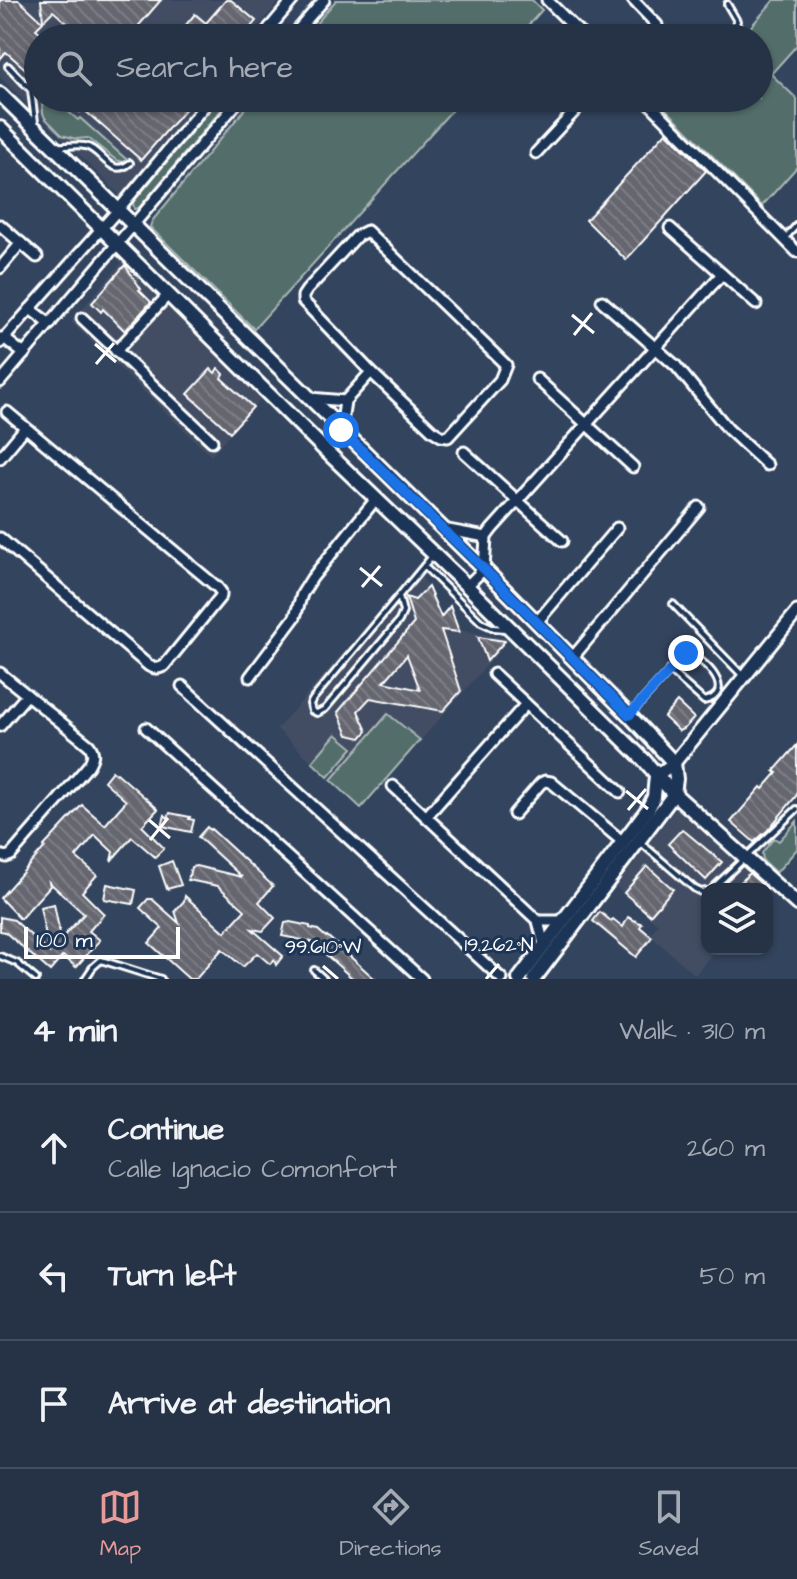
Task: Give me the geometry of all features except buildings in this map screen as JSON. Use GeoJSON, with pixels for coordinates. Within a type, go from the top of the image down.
{"type":"FeatureCollection","features":[{"type":"Feature","properties":{"kind":"main road"},"geometry":{"type":"LineString","coordinates":[[0,94],[573,657],[674,763],[674,794],[583,903],[563,921],[520,979]]}},
{"type":"Feature","properties":{"kind":"main road"},"geometry":{"type":"LineString","coordinates":[[0,128],[644,760],[674,794],[797,904]]}},
{"type":"Feature","properties":{"kind":"main road"},"geometry":{"type":"LineString","coordinates":[[534,979],[648,809],[654,797],[656,776]]}},
{"type":"Feature","properties":{"kind":"street"},"geometry":{"type":"LineString","coordinates":[[273,24],[293,0]]}},
{"type":"Feature","properties":{"kind":"street"},"geometry":{"type":"LineString","coordinates":[[303,24],[324,0]]}},
{"type":"Feature","properties":{"kind":"street"},"geometry":{"type":"LineString","coordinates":[[547,0],[571,24]]}},
{"type":"Feature","properties":{"kind":"street"},"geometry":{"type":"LineString","coordinates":[[633,0],[656,24]]}},
{"type":"Feature","properties":{"kind":"street"},"geometry":{"type":"LineString","coordinates":[[24,354],[1,340],[102,229],[199,112]]}},
{"type":"Feature","properties":{"kind":"street"},"geometry":{"type":"LineString","coordinates":[[0,382],[229,112]]}},
{"type":"Feature","properties":{"kind":"street"},"geometry":{"type":"LineString","coordinates":[[536,153],[574,112]]}},
{"type":"Feature","properties":{"kind":"street"},"geometry":{"type":"LineString","coordinates":[[658,112],[797,252]]}},
{"type":"Feature","properties":{"kind":"street"},"geometry":{"type":"LineString","coordinates":[[0,225],[37,257]]}},
{"type":"Feature","properties":{"kind":"street"},"geometry":{"type":"LineString","coordinates":[[670,228],[756,304]]}},
{"type":"Feature","properties":{"kind":"street"},"geometry":{"type":"LineString","coordinates":[[367,231],[506,365],[500,380],[448,437],[433,431],[371,372],[303,301],[303,296],[357,236],[367,231]]}},
{"type":"Feature","properties":{"kind":"street"},"geometry":{"type":"LineString","coordinates":[[0,268],[21,243]]}},
{"type":"Feature","properties":{"kind":"street"},"geometry":{"type":"LineString","coordinates":[[467,586],[484,569],[486,537],[722,274]]}},
{"type":"Feature","properties":{"kind":"street"},"geometry":{"type":"LineString","coordinates":[[116,351],[168,295]]}},
{"type":"Feature","properties":{"kind":"street"},"geometry":{"type":"LineString","coordinates":[[602,301],[656,348],[688,380],[728,429],[767,465]]}},
{"type":"Feature","properties":{"kind":"street"},"geometry":{"type":"LineString","coordinates":[[30,309],[50,324]]}},
{"type":"Feature","properties":{"kind":"street"},"geometry":{"type":"LineString","coordinates":[[82,318],[212,441]]}},
{"type":"Feature","properties":{"kind":"street"},"geometry":{"type":"LineString","coordinates":[[341,430],[345,401],[371,372]]}},
{"type":"Feature","properties":{"kind":"street"},"geometry":{"type":"LineString","coordinates":[[537,379],[633,467]]}},
{"type":"Feature","properties":{"kind":"street"},"geometry":{"type":"LineString","coordinates":[[310,398],[345,401]]}},
{"type":"Feature","properties":{"kind":"street"},"geometry":{"type":"LineString","coordinates":[[0,538],[154,668],[164,666],[221,596],[217,587],[7,412]]}},
{"type":"Feature","properties":{"kind":"street"},"geometry":{"type":"LineString","coordinates":[[0,458],[25,428]]}},
{"type":"Feature","properties":{"kind":"street"},"geometry":{"type":"LineString","coordinates":[[464,452],[562,541]]}},
{"type":"Feature","properties":{"kind":"street"},"geometry":{"type":"LineString","coordinates":[[250,677],[295,617],[302,594],[312,578],[376,499]]}},
{"type":"Feature","properties":{"kind":"street"},"geometry":{"type":"LineString","coordinates":[[573,657],[699,507]]}},
{"type":"Feature","properties":{"kind":"street"},"geometry":{"type":"LineString","coordinates":[[537,622],[617,528]]}},
{"type":"Feature","properties":{"kind":"street"},"geometry":{"type":"LineString","coordinates":[[443,529],[486,537]]}},
{"type":"Feature","properties":{"kind":"street"},"geometry":{"type":"LineString","coordinates":[[656,776],[674,763],[797,612]]}},
{"type":"Feature","properties":{"kind":"street"},"geometry":{"type":"LineString","coordinates":[[0,673],[93,750],[93,758],[11,855],[0,855]]}},
{"type":"Feature","properties":{"kind":"street"},"geometry":{"type":"LineString","coordinates":[[494,674],[620,792]]}},
{"type":"Feature","properties":{"kind":"street"},"geometry":{"type":"LineString","coordinates":[[182,686],[496,977]]}},
{"type":"Feature","properties":{"kind":"street"},"geometry":{"type":"LineString","coordinates":[[0,726],[27,695]]}},
{"type":"Feature","properties":{"kind":"street"},"geometry":{"type":"LineString","coordinates":[[426,817],[526,704]]}},
{"type":"Feature","properties":{"kind":"street"},"geometry":{"type":"LineString","coordinates":[[146,728],[422,979]]}},
{"type":"Feature","properties":{"kind":"street"},"geometry":{"type":"LineString","coordinates":[[514,814],[541,783],[551,782],[623,842]]}},
{"type":"Feature","properties":{"kind":"street"},"geometry":{"type":"LineString","coordinates":[[393,786],[538,921],[544,945]]}},
{"type":"Feature","properties":{"kind":"street"},"geometry":{"type":"LineString","coordinates":[[538,921],[563,921]]}},
{"type":"Feature","properties":{"kind":"lane"},"geometry":{"type":"LineString","coordinates":[[727,4],[737,21],[736,24]]}},
{"type":"Feature","properties":{"kind":"lane"},"geometry":{"type":"LineString","coordinates":[[8,66],[24,83]]}},
{"type":"Feature","properties":{"kind":"lane"},"geometry":{"type":"LineString","coordinates":[[33,112],[35,128]]}},
{"type":"Feature","properties":{"kind":"lane"},"geometry":{"type":"LineString","coordinates":[[52,146],[87,146],[119,168],[130,163]]}},
{"type":"Feature","properties":{"kind":"lane"},"geometry":{"type":"LineString","coordinates":[[785,239],[797,225]]}},
{"type":"Feature","properties":{"kind":"lane"},"geometry":{"type":"LineString","coordinates":[[399,596],[403,612],[399,621],[325,709],[317,713],[312,711],[310,704],[313,699],[434,554]]}},
{"type":"Feature","properties":{"kind":"lane"},"geometry":{"type":"LineString","coordinates":[[424,566],[481,622],[494,628],[511,629]]}},
{"type":"Feature","properties":{"kind":"lane"},"geometry":{"type":"LineString","coordinates":[[673,604],[744,677]]}},
{"type":"Feature","properties":{"kind":"lane"},"geometry":{"type":"LineString","coordinates":[[629,715],[669,670],[684,654],[689,653],[716,676],[719,690],[712,699],[704,701],[669,670]]}},
{"type":"Feature","properties":{"kind":"lane"},"geometry":{"type":"LineString","coordinates":[[717,883],[797,809]]}},
{"type":"Feature","properties":{"kind":"lane"},"geometry":{"type":"LineString","coordinates":[[638,840],[701,892]]}},
{"type":"Feature","properties":{"kind":"lane"},"geometry":{"type":"LineString","coordinates":[[0,956],[17,963],[36,979]]}},
{"type":"Feature","properties":{"kind":"lane"},"geometry":{"type":"LineString","coordinates":[[85,979],[96,962],[101,960],[161,979]]}},
{"type":"Feature","properties":{"kind":"lane"},"geometry":{"type":"LineString","coordinates":[[314,970],[324,979]]}},
{"type":"Feature","properties":{"kind":"shaded area"},"geometry":{"type":"Polygon","coordinates":[[[0,0],[280,0],[260,24],[24,24],[24,101],[0,77],[0,0]]]}},
{"type":"Feature","properties":{"kind":"shaded area"},"geometry":{"type":"Polygon","coordinates":[[[36,112],[190,112],[121,196],[36,112]]]}},
{"type":"Feature","properties":{"kind":"shaded area"},"geometry":{"type":"Polygon","coordinates":[[[124,260],[263,396],[211,456],[71,322],[124,260]]]}},
{"type":"Feature","properties":{"kind":"shaded area"},"geometry":{"type":"Polygon","coordinates":[[[414,571],[425,581],[441,615],[451,605],[460,630],[508,641],[361,808],[277,729],[414,571]]]}},
{"type":"Feature","properties":{"kind":"shaded area"},"geometry":{"type":"Polygon","coordinates":[[[679,804],[770,883],[701,883],[701,955],[712,955],[695,975],[650,935],[658,924],[616,887],[679,804]]]}},
{"type":"Feature","properties":{"kind":"green space"},"geometry":{"type":"Polygon","coordinates":[[[336,0],[532,0],[542,10],[530,24],[316,24],[336,0]]]}},
{"type":"Feature","properties":{"kind":"green space"},"geometry":{"type":"Polygon","coordinates":[[[774,0],[797,0],[797,45],[773,72],[773,24],[753,24],[774,0]]]}},
{"type":"Feature","properties":{"kind":"green space"},"geometry":{"type":"Polygon","coordinates":[[[773,76],[797,99],[797,167],[762,206],[669,112],[773,112],[773,76]]]}},
{"type":"Feature","properties":{"kind":"green space"},"geometry":{"type":"Polygon","coordinates":[[[69,112],[78,120],[80,118],[127,160],[116,160],[88,138],[62,135],[43,113],[69,112]]]}},
{"type":"Feature","properties":{"kind":"green space"},"geometry":{"type":"Polygon","coordinates":[[[208,112],[219,112],[139,208],[134,209],[133,202],[208,112]]]}},
{"type":"Feature","properties":{"kind":"green space"},"geometry":{"type":"Polygon","coordinates":[[[242,112],[450,112],[254,329],[150,227],[242,112]]]}},
{"type":"Feature","properties":{"kind":"green space"},"geometry":{"type":"Polygon","coordinates":[[[388,714],[420,740],[361,808],[331,780],[388,714]]]}},
{"type":"Feature","properties":{"kind":"green space"},"geometry":{"type":"Polygon","coordinates":[[[336,734],[353,748],[328,777],[312,762],[336,734]]]}},
{"type":"Feature","properties":{"kind":"green space"},"geometry":{"type":"Polygon","coordinates":[[[797,821],[797,849],[776,873],[763,861],[762,853],[774,838],[779,841],[797,821]]]}},
{"type":"Feature","properties":{"kind":"route"},"geometry":{"type":"LineString","coordinates":[[341,430],[629,715],[686,653]]}}]}
